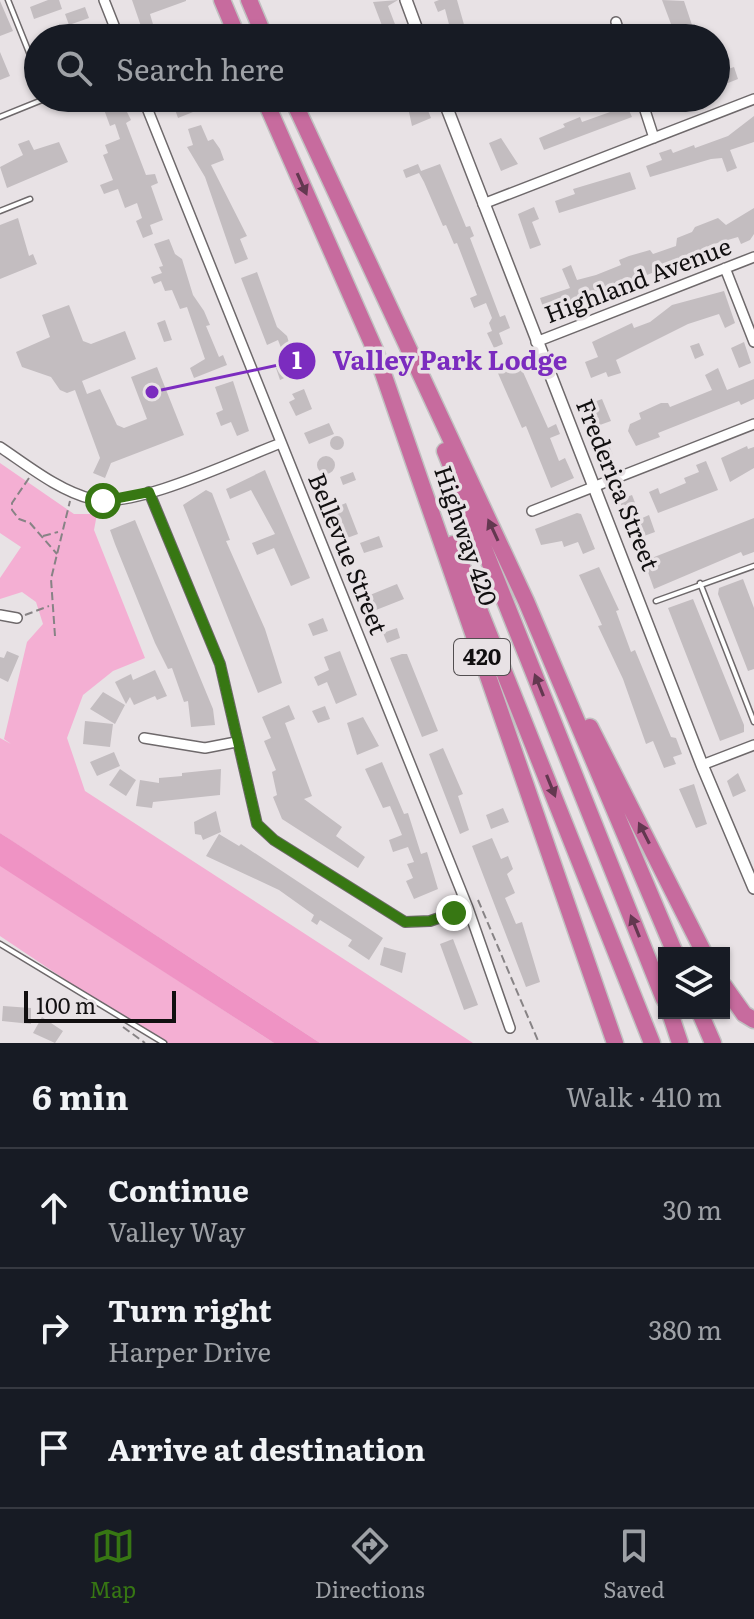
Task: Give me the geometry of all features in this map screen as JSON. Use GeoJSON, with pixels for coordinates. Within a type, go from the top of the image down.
{"type":"FeatureCollection","features":[{"type":"Feature","properties":{"kind":"highway"},"geometry":{"type":"LineString","coordinates":[[222,0],[232,24]]}},
{"type":"Feature","properties":{"kind":"highway"},"geometry":{"type":"LineString","coordinates":[[249,0],[260,24]]}},
{"type":"Feature","properties":{"kind":"highway"},"geometry":{"type":"LineString","coordinates":[[261,0],[265,24]]}},
{"type":"Feature","properties":{"kind":"highway","name":"Highway 420"},"geometry":{"type":"LineString","coordinates":[[270,112],[375,350],[615,1043]]}},
{"type":"Feature","properties":{"kind":"highway","name":"Highway 420"},"geometry":{"type":"LineString","coordinates":[[299,112],[526,601],[672,947]]}},
{"type":"Feature","properties":{"kind":"highway"},"geometry":{"type":"LineString","coordinates":[[377,280],[658,984]]}},
{"type":"Feature","properties":{"kind":"highway"},"geometry":{"type":"LineString","coordinates":[[375,350],[652,1043]]}},
{"type":"Feature","properties":{"kind":"highway"},"geometry":{"type":"LineString","coordinates":[[526,601],[701,947]]}},
{"type":"Feature","properties":{"kind":"highway"},"geometry":{"type":"LineString","coordinates":[[730,994],[744,1014],[754,1020]]}},
{"type":"Feature","properties":{"kind":"highway"},"geometry":{"type":"LineString","coordinates":[[672,1019],[680,1043]]}},
{"type":"Feature","properties":{"kind":"highway"},"geometry":{"type":"LineString","coordinates":[[703,1019],[713,1043]]}},
{"type":"Feature","properties":{"kind":"street"},"geometry":{"type":"LineString","coordinates":[[104,0],[113,24]]}},
{"type":"Feature","properties":{"kind":"street"},"geometry":{"type":"LineString","coordinates":[[406,0],[415,24]]}},
{"type":"Feature","properties":{"kind":"street"},"geometry":{"type":"LineString","coordinates":[[730,108],[754,99]]}},
{"type":"Feature","properties":{"kind":"street","name":"Bellevue Street"},"geometry":{"type":"LineString","coordinates":[[149,112],[468,908],[510,1028]]}},
{"type":"Feature","properties":{"kind":"street","name":"Frederica Street"},"geometry":{"type":"LineString","coordinates":[[448,112],[702,765],[754,888]]}},
{"type":"Feature","properties":{"kind":"street"},"geometry":{"type":"LineString","coordinates":[[646,112],[654,138]]}},
{"type":"Feature","properties":{"kind":"street"},"geometry":{"type":"LineString","coordinates":[[483,204],[721,112]]}},
{"type":"Feature","properties":{"kind":"street","name":"Highland Avenue"},"geometry":{"type":"LineString","coordinates":[[536,342],[754,257]]}},
{"type":"Feature","properties":{"kind":"street"},"geometry":{"type":"LineString","coordinates":[[725,268],[754,342]]}},
{"type":"Feature","properties":{"kind":"street"},"geometry":{"type":"LineString","coordinates":[[532,511],[754,424]]}},
{"type":"Feature","properties":{"kind":"street"},"geometry":{"type":"LineString","coordinates":[[0,447],[73,492],[103,501],[149,492],[281,443]]}},
{"type":"Feature","properties":{"kind":"street"},"geometry":{"type":"LineString","coordinates":[[149,492],[220,664],[257,824],[274,840],[405,922],[430,921],[468,908]]}},
{"type":"Feature","properties":{"kind":"street"},"geometry":{"type":"LineString","coordinates":[[0,615],[17,618]]}},
{"type":"Feature","properties":{"kind":"street"},"geometry":{"type":"LineString","coordinates":[[144,738],[205,748],[236,742]]}},
{"type":"Feature","properties":{"kind":"street"},"geometry":{"type":"LineString","coordinates":[[702,765],[754,745]]}},
{"type":"Feature","properties":{"kind":"lane"},"geometry":{"type":"LineString","coordinates":[[8,0],[24,40]]}},
{"type":"Feature","properties":{"kind":"lane"},"geometry":{"type":"LineString","coordinates":[[0,117],[24,107]]}},
{"type":"Feature","properties":{"kind":"lane"},"geometry":{"type":"LineString","coordinates":[[0,211],[30,199]]}},
{"type":"Feature","properties":{"kind":"lane"},"geometry":{"type":"LineString","coordinates":[[656,601],[754,566]]}},
{"type":"Feature","properties":{"kind":"lane"},"geometry":{"type":"LineString","coordinates":[[700,583],[754,722]]}},
{"type":"Feature","properties":{"kind":"lane"},"geometry":{"type":"LineString","coordinates":[[0,944],[164,1043]]}},
{"type":"Feature","properties":{"kind":"path"},"geometry":{"type":"LineString","coordinates":[[34,470],[12,503],[12,510],[43,536],[57,555]]}},
{"type":"Feature","properties":{"kind":"path"},"geometry":{"type":"LineString","coordinates":[[55,636],[56,614],[50,605],[51,579],[60,532],[73,492]]}},
{"type":"Feature","properties":{"kind":"path"},"geometry":{"type":"LineString","coordinates":[[43,536],[60,532]]}},
{"type":"Feature","properties":{"kind":"path"},"geometry":{"type":"LineString","coordinates":[[17,618],[50,605]]}},
{"type":"Feature","properties":{"kind":"path"},"geometry":{"type":"LineString","coordinates":[[478,900],[539,1043]]}},
{"type":"Feature","properties":{"kind":"shaded area"},"geometry":{"type":"Polygon","coordinates":[[[0,463],[74,514],[97,514],[94,530],[145,658],[113,671],[83,695],[67,738],[85,791],[473,1043],[320,1043],[0,833],[0,738],[11,744],[4,739],[27,642],[43,624],[36,602],[22,592],[0,599],[0,578],[21,547],[0,533],[0,463]]]}},
{"type":"Feature","properties":{"kind":"shaded area"},"geometry":{"type":"Polygon","coordinates":[[[0,833],[320,1043],[274,1043],[0,866],[0,833]]]}},
{"type":"Feature","properties":{"kind":"shaded area"},"geometry":{"type":"Polygon","coordinates":[[[0,865],[274,1043],[160,1043],[0,936],[0,865]]]}},
{"type":"Feature","properties":{"kind":"building"},"geometry":{"type":"Polygon","coordinates":[[[48,0],[59,0],[62,9],[34,19],[30,7],[48,0]]]}},
{"type":"Feature","properties":{"kind":"building"},"geometry":{"type":"Polygon","coordinates":[[[132,0],[186,0],[150,14],[153,24],[140,24],[132,0]]]}},
{"type":"Feature","properties":{"kind":"building"},"geometry":{"type":"Polygon","coordinates":[[[398,0],[388,6],[395,24],[381,24],[373,2],[398,0]]]}},
{"type":"Feature","properties":{"kind":"building"},"geometry":{"type":"Polygon","coordinates":[[[457,0],[464,24],[449,24],[445,9],[438,12],[434,2],[457,0]]]}},
{"type":"Feature","properties":{"kind":"building"},"geometry":{"type":"Polygon","coordinates":[[[662,0],[684,1],[692,24],[671,24],[662,0]]]}},
{"type":"Feature","properties":{"kind":"building"},"geometry":{"type":"Polygon","coordinates":[[[0,1],[13,31],[0,36],[0,1]]]}},
{"type":"Feature","properties":{"kind":"building"},"geometry":{"type":"Polygon","coordinates":[[[85,7],[89,18],[69,24],[65,14],[85,7]]]}},
{"type":"Feature","properties":{"kind":"building"},"geometry":{"type":"Polygon","coordinates":[[[0,52],[10,76],[0,80],[0,52]]]}},
{"type":"Feature","properties":{"kind":"building"},"geometry":{"type":"Polygon","coordinates":[[[734,67],[738,79],[730,82],[730,68],[734,67]]]}},
{"type":"Feature","properties":{"kind":"building"},"geometry":{"type":"Polygon","coordinates":[[[105,112],[127,112],[131,120],[126,123],[146,175],[155,174],[158,183],[151,186],[163,220],[150,225],[153,234],[143,238],[136,221],[142,218],[137,203],[125,208],[118,189],[104,194],[100,185],[113,180],[103,155],[108,153],[105,145],[120,139],[115,124],[110,126],[105,112]]]}},
{"type":"Feature","properties":{"kind":"building"},"geometry":{"type":"Polygon","coordinates":[[[176,112],[193,112],[178,118],[176,112]]]}},
{"type":"Feature","properties":{"kind":"building"},"geometry":{"type":"Polygon","coordinates":[[[409,112],[429,112],[431,118],[412,126],[409,112]]]}},
{"type":"Feature","properties":{"kind":"building"},"geometry":{"type":"Polygon","coordinates":[[[610,112],[630,112],[632,117],[544,150],[539,138],[580,117],[582,122],[610,112]]]}},
{"type":"Feature","properties":{"kind":"building"},"geometry":{"type":"Polygon","coordinates":[[[754,116],[754,142],[730,150],[737,168],[727,172],[722,158],[711,159],[650,177],[646,166],[662,160],[659,153],[671,149],[673,153],[694,145],[695,148],[728,136],[754,116]]]}},
{"type":"Feature","properties":{"kind":"building"},"geometry":{"type":"Polygon","coordinates":[[[201,125],[208,141],[213,139],[220,149],[224,160],[211,165],[247,236],[240,239],[248,259],[235,264],[205,177],[187,147],[193,145],[188,129],[201,125]]]}},
{"type":"Feature","properties":{"kind":"building"},"geometry":{"type":"Polygon","coordinates":[[[501,138],[518,164],[501,171],[489,143],[501,138]]]}},
{"type":"Feature","properties":{"kind":"building"},"geometry":{"type":"Polygon","coordinates":[[[29,140],[34,150],[59,142],[68,162],[7,188],[0,167],[23,155],[18,144],[29,140]]]}},
{"type":"Feature","properties":{"kind":"building"},"geometry":{"type":"Polygon","coordinates":[[[418,164],[421,171],[440,164],[466,227],[470,226],[474,236],[470,238],[500,317],[505,315],[510,328],[499,333],[503,344],[494,348],[487,333],[492,331],[489,323],[492,318],[486,303],[474,308],[470,298],[477,295],[457,243],[454,244],[446,225],[443,226],[419,173],[406,178],[403,170],[418,164]]]}},
{"type":"Feature","properties":{"kind":"building"},"geometry":{"type":"Polygon","coordinates":[[[630,172],[636,189],[559,213],[555,201],[575,194],[573,189],[630,172]]]}},
{"type":"Feature","properties":{"kind":"building"},"geometry":{"type":"Polygon","coordinates":[[[534,207],[539,219],[532,222],[541,245],[530,249],[518,214],[534,207]]]}},
{"type":"Feature","properties":{"kind":"building"},"geometry":{"type":"Polygon","coordinates":[[[754,208],[754,234],[750,240],[741,244],[738,237],[714,244],[692,254],[690,258],[591,297],[594,303],[582,308],[548,316],[545,313],[540,298],[570,288],[562,269],[571,265],[577,280],[596,275],[621,265],[619,260],[629,256],[650,250],[653,254],[676,246],[677,238],[692,232],[695,227],[718,218],[726,225],[754,208]]]}},
{"type":"Feature","properties":{"kind":"building"},"geometry":{"type":"Polygon","coordinates":[[[18,218],[29,256],[33,254],[37,264],[0,279],[0,225],[18,218]]]}},
{"type":"Feature","properties":{"kind":"building"},"geometry":{"type":"Polygon","coordinates":[[[169,239],[175,254],[182,259],[193,295],[210,325],[206,326],[219,357],[223,355],[227,365],[194,378],[190,368],[205,359],[187,307],[180,309],[172,290],[165,291],[161,281],[154,284],[151,277],[162,273],[159,267],[163,266],[154,244],[169,239]]]}},
{"type":"Feature","properties":{"kind":"building"},"geometry":{"type":"Polygon","coordinates":[[[257,272],[277,327],[287,336],[295,363],[292,364],[295,373],[280,380],[276,368],[282,365],[280,360],[285,358],[278,340],[267,345],[241,278],[257,272]]]}},
{"type":"Feature","properties":{"kind":"building"},"geometry":{"type":"Polygon","coordinates":[[[724,291],[735,323],[725,328],[719,314],[688,324],[616,360],[621,373],[608,377],[606,372],[591,378],[585,362],[598,357],[592,342],[632,323],[634,328],[650,322],[672,305],[724,291]]]}},
{"type":"Feature","properties":{"kind":"building"},"geometry":{"type":"Polygon","coordinates":[[[69,305],[83,341],[91,344],[125,331],[136,359],[82,381],[87,394],[100,389],[117,425],[124,428],[147,419],[131,377],[157,367],[184,435],[111,463],[105,478],[93,473],[100,458],[75,390],[67,393],[60,390],[51,377],[22,367],[16,352],[50,337],[42,315],[69,305]]]}},
{"type":"Feature","properties":{"kind":"building"},"geometry":{"type":"Polygon","coordinates":[[[165,320],[172,340],[164,342],[157,323],[165,320]]]}},
{"type":"Feature","properties":{"kind":"building"},"geometry":{"type":"Polygon","coordinates":[[[744,342],[751,363],[739,368],[731,348],[744,342]]]}},
{"type":"Feature","properties":{"kind":"building"},"geometry":{"type":"Polygon","coordinates":[[[699,343],[704,355],[695,359],[690,346],[699,343]]]}},
{"type":"Feature","properties":{"kind":"building"},"geometry":{"type":"Polygon","coordinates":[[[519,363],[548,428],[556,424],[560,434],[550,438],[559,461],[565,458],[574,478],[551,488],[526,426],[522,428],[497,371],[519,363]]]}},
{"type":"Feature","properties":{"kind":"building"},"geometry":{"type":"Polygon","coordinates":[[[718,368],[727,390],[754,379],[754,399],[741,405],[739,401],[658,433],[660,437],[636,446],[628,431],[630,424],[641,419],[639,413],[661,403],[668,403],[670,407],[712,390],[705,375],[718,368]]]}},
{"type":"Feature","properties":{"kind":"building"},"geometry":{"type":"Polygon","coordinates":[[[233,381],[249,431],[237,436],[231,422],[221,426],[216,413],[223,410],[215,387],[233,381]]]}},
{"type":"Feature","properties":{"kind":"building"},"geometry":{"type":"Polygon","coordinates":[[[304,389],[312,409],[296,416],[289,402],[295,399],[292,394],[304,389]]]}},
{"type":"Feature","properties":{"kind":"building"},"geometry":{"type":"Polygon","coordinates":[[[602,399],[611,421],[597,426],[594,417],[588,419],[583,406],[602,399]]]}},
{"type":"Feature","properties":{"kind":"building"},"geometry":{"type":"Polygon","coordinates":[[[329,423],[334,434],[309,444],[304,433],[329,423]]]}},
{"type":"Feature","properties":{"kind":"building"},"geometry":{"type":"Polygon","coordinates":[[[337,436],[344,443],[337,450],[330,443],[337,436]]]}},
{"type":"Feature","properties":{"kind":"building"},"geometry":{"type":"Polygon","coordinates":[[[605,436],[613,455],[603,458],[596,439],[605,436]]]}},
{"type":"Feature","properties":{"kind":"building"},"geometry":{"type":"Polygon","coordinates":[[[747,446],[748,449],[754,447],[754,468],[730,482],[721,458],[747,446]]]}},
{"type":"Feature","properties":{"kind":"building"},"geometry":{"type":"Polygon","coordinates":[[[326,456],[335,465],[326,474],[317,465],[326,456]]]}},
{"type":"Feature","properties":{"kind":"building"},"geometry":{"type":"Polygon","coordinates":[[[706,461],[718,490],[658,513],[649,492],[658,488],[660,494],[686,483],[684,478],[699,472],[696,465],[706,461]]]}},
{"type":"Feature","properties":{"kind":"building"},"geometry":{"type":"Polygon","coordinates":[[[265,470],[310,578],[291,586],[274,548],[257,555],[252,543],[275,534],[251,490],[230,499],[226,489],[265,470]]]}},
{"type":"Feature","properties":{"kind":"building"},"geometry":{"type":"Polygon","coordinates":[[[353,472],[356,480],[343,485],[340,477],[353,472]]]}},
{"type":"Feature","properties":{"kind":"building"},"geometry":{"type":"Polygon","coordinates":[[[206,490],[212,493],[230,540],[226,541],[265,629],[282,683],[258,693],[183,505],[206,490]]]}},
{"type":"Feature","properties":{"kind":"building"},"geometry":{"type":"Polygon","coordinates":[[[632,495],[639,513],[625,518],[619,500],[632,495]]]}},
{"type":"Feature","properties":{"kind":"building"},"geometry":{"type":"Polygon","coordinates":[[[346,503],[358,534],[347,538],[332,509],[346,503]]]}},
{"type":"Feature","properties":{"kind":"building"},"geometry":{"type":"Polygon","coordinates":[[[581,514],[595,549],[583,554],[578,542],[564,547],[562,541],[541,545],[535,529],[581,514]]]}},
{"type":"Feature","properties":{"kind":"building"},"geometry":{"type":"Polygon","coordinates":[[[649,515],[655,532],[644,536],[638,520],[649,515]]]}},
{"type":"Feature","properties":{"kind":"building"},"geometry":{"type":"Polygon","coordinates":[[[754,518],[754,552],[743,556],[741,552],[654,589],[644,561],[754,518]]]}},
{"type":"Feature","properties":{"kind":"building"},"geometry":{"type":"Polygon","coordinates":[[[135,520],[213,709],[215,725],[191,727],[188,701],[184,702],[172,668],[168,669],[155,643],[115,544],[110,530],[135,520]]]}},
{"type":"Feature","properties":{"kind":"building"},"geometry":{"type":"Polygon","coordinates":[[[379,536],[383,547],[364,553],[360,543],[379,536]]]}},
{"type":"Feature","properties":{"kind":"building"},"geometry":{"type":"Polygon","coordinates":[[[599,567],[619,610],[616,611],[631,652],[635,650],[671,737],[676,738],[682,754],[673,757],[676,764],[664,768],[653,741],[646,744],[623,679],[598,626],[602,625],[579,575],[599,567]]]}},
{"type":"Feature","properties":{"kind":"building"},"geometry":{"type":"Polygon","coordinates":[[[743,579],[754,608],[754,669],[748,671],[718,594],[719,588],[743,579]]]}},
{"type":"Feature","properties":{"kind":"building"},"geometry":{"type":"Polygon","coordinates":[[[397,584],[404,599],[376,610],[370,595],[397,584]]]}},
{"type":"Feature","properties":{"kind":"building"},"geometry":{"type":"Polygon","coordinates":[[[693,599],[744,725],[744,732],[720,741],[668,608],[693,599]]]}},
{"type":"Feature","properties":{"kind":"building"},"geometry":{"type":"Polygon","coordinates":[[[323,618],[328,631],[313,636],[308,624],[323,618]]]}},
{"type":"Feature","properties":{"kind":"building"},"geometry":{"type":"Polygon","coordinates":[[[397,628],[400,638],[387,643],[383,633],[397,628]]]}},
{"type":"Feature","properties":{"kind":"building"},"geometry":{"type":"Polygon","coordinates":[[[7,651],[19,656],[8,682],[0,678],[0,657],[4,658],[7,651]]]}},
{"type":"Feature","properties":{"kind":"building"},"geometry":{"type":"Polygon","coordinates":[[[340,651],[357,695],[336,704],[327,682],[318,686],[314,677],[329,670],[324,657],[340,651]]]}},
{"type":"Feature","properties":{"kind":"building"},"geometry":{"type":"Polygon","coordinates":[[[407,654],[438,731],[422,737],[390,658],[407,654]]]}},
{"type":"Feature","properties":{"kind":"building"},"geometry":{"type":"Polygon","coordinates":[[[155,670],[167,696],[157,700],[155,696],[134,705],[130,697],[126,704],[115,682],[131,674],[133,680],[155,670]]]}},
{"type":"Feature","properties":{"kind":"building"},"geometry":{"type":"Polygon","coordinates":[[[103,692],[125,705],[115,724],[90,709],[103,692]]]}},
{"type":"Feature","properties":{"kind":"building"},"geometry":{"type":"Polygon","coordinates":[[[289,705],[295,719],[285,723],[312,796],[304,799],[342,827],[336,836],[365,857],[358,868],[282,819],[273,797],[277,795],[272,772],[276,770],[264,741],[271,738],[262,717],[289,705]]]}},
{"type":"Feature","properties":{"kind":"building"},"geometry":{"type":"Polygon","coordinates":[[[325,706],[330,719],[318,723],[312,711],[325,706]]]}},
{"type":"Feature","properties":{"kind":"building"},"geometry":{"type":"Polygon","coordinates":[[[363,717],[379,746],[357,755],[347,723],[363,717]]]}},
{"type":"Feature","properties":{"kind":"building"},"geometry":{"type":"Polygon","coordinates":[[[85,721],[113,724],[110,747],[83,744],[85,721]]]}},
{"type":"Feature","properties":{"kind":"building"},"geometry":{"type":"Polygon","coordinates":[[[443,748],[463,794],[458,796],[469,830],[460,834],[429,754],[443,748]]]}},
{"type":"Feature","properties":{"kind":"building"},"geometry":{"type":"Polygon","coordinates":[[[114,752],[120,766],[97,776],[90,762],[114,752]]]}},
{"type":"Feature","properties":{"kind":"building"},"geometry":{"type":"Polygon","coordinates":[[[382,762],[404,814],[408,813],[421,854],[427,852],[438,889],[414,899],[406,881],[413,878],[407,864],[414,862],[408,847],[393,852],[389,840],[402,835],[390,806],[383,808],[365,769],[382,762]]]}},
{"type":"Feature","properties":{"kind":"building"},"geometry":{"type":"Polygon","coordinates":[[[120,769],[136,780],[126,796],[109,785],[120,769]]]}},
{"type":"Feature","properties":{"kind":"building"},"geometry":{"type":"Polygon","coordinates":[[[221,769],[220,795],[153,802],[152,808],[136,806],[140,780],[159,783],[159,778],[221,769]]]}},
{"type":"Feature","properties":{"kind":"building"},"geometry":{"type":"Polygon","coordinates":[[[738,773],[746,791],[733,797],[727,781],[738,773]]]}},
{"type":"Feature","properties":{"kind":"building"},"geometry":{"type":"Polygon","coordinates":[[[694,784],[707,824],[696,828],[679,789],[694,784]]]}},
{"type":"Feature","properties":{"kind":"building"},"geometry":{"type":"Polygon","coordinates":[[[503,808],[509,822],[491,829],[486,815],[503,808]]]}},
{"type":"Feature","properties":{"kind":"building"},"geometry":{"type":"Polygon","coordinates":[[[216,811],[221,832],[203,840],[201,835],[195,834],[194,822],[216,811]]]}},
{"type":"Feature","properties":{"kind":"building"},"geometry":{"type":"Polygon","coordinates":[[[219,834],[239,846],[241,844],[383,938],[369,960],[348,946],[352,940],[320,920],[317,925],[311,921],[314,915],[279,890],[206,856],[219,834]]]}},
{"type":"Feature","properties":{"kind":"building"},"geometry":{"type":"Polygon","coordinates":[[[492,838],[501,859],[508,856],[513,869],[507,874],[515,893],[505,898],[516,924],[522,922],[540,982],[526,987],[472,846],[492,838]]]}},
{"type":"Feature","properties":{"kind":"building"},"geometry":{"type":"Polygon","coordinates":[[[453,939],[478,1005],[464,1010],[440,944],[453,939]]]}},
{"type":"Feature","properties":{"kind":"building"},"geometry":{"type":"Polygon","coordinates":[[[384,947],[406,953],[402,973],[380,965],[384,947]]]}},
{"type":"Feature","properties":{"kind":"building"},"geometry":{"type":"Polygon","coordinates":[[[3,1006],[31,1008],[31,1024],[2,1021],[3,1006]]]}},
{"type":"Feature","properties":{"kind":"building"},"geometry":{"type":"Polygon","coordinates":[[[42,1017],[63,1031],[55,1043],[33,1033],[42,1017]]]}},
{"type":"Feature","properties":{"kind":"place","name":"Valley Park Lodge"},"geometry":{"type":"Point","coordinates":[152,392]}},
{"type":"Feature","properties":{"kind":"route"},"geometry":{"type":"LineString","coordinates":[[103,501],[133,498],[149,492],[220,664],[257,824],[274,840],[405,922],[430,921],[454,913]]}}]}
